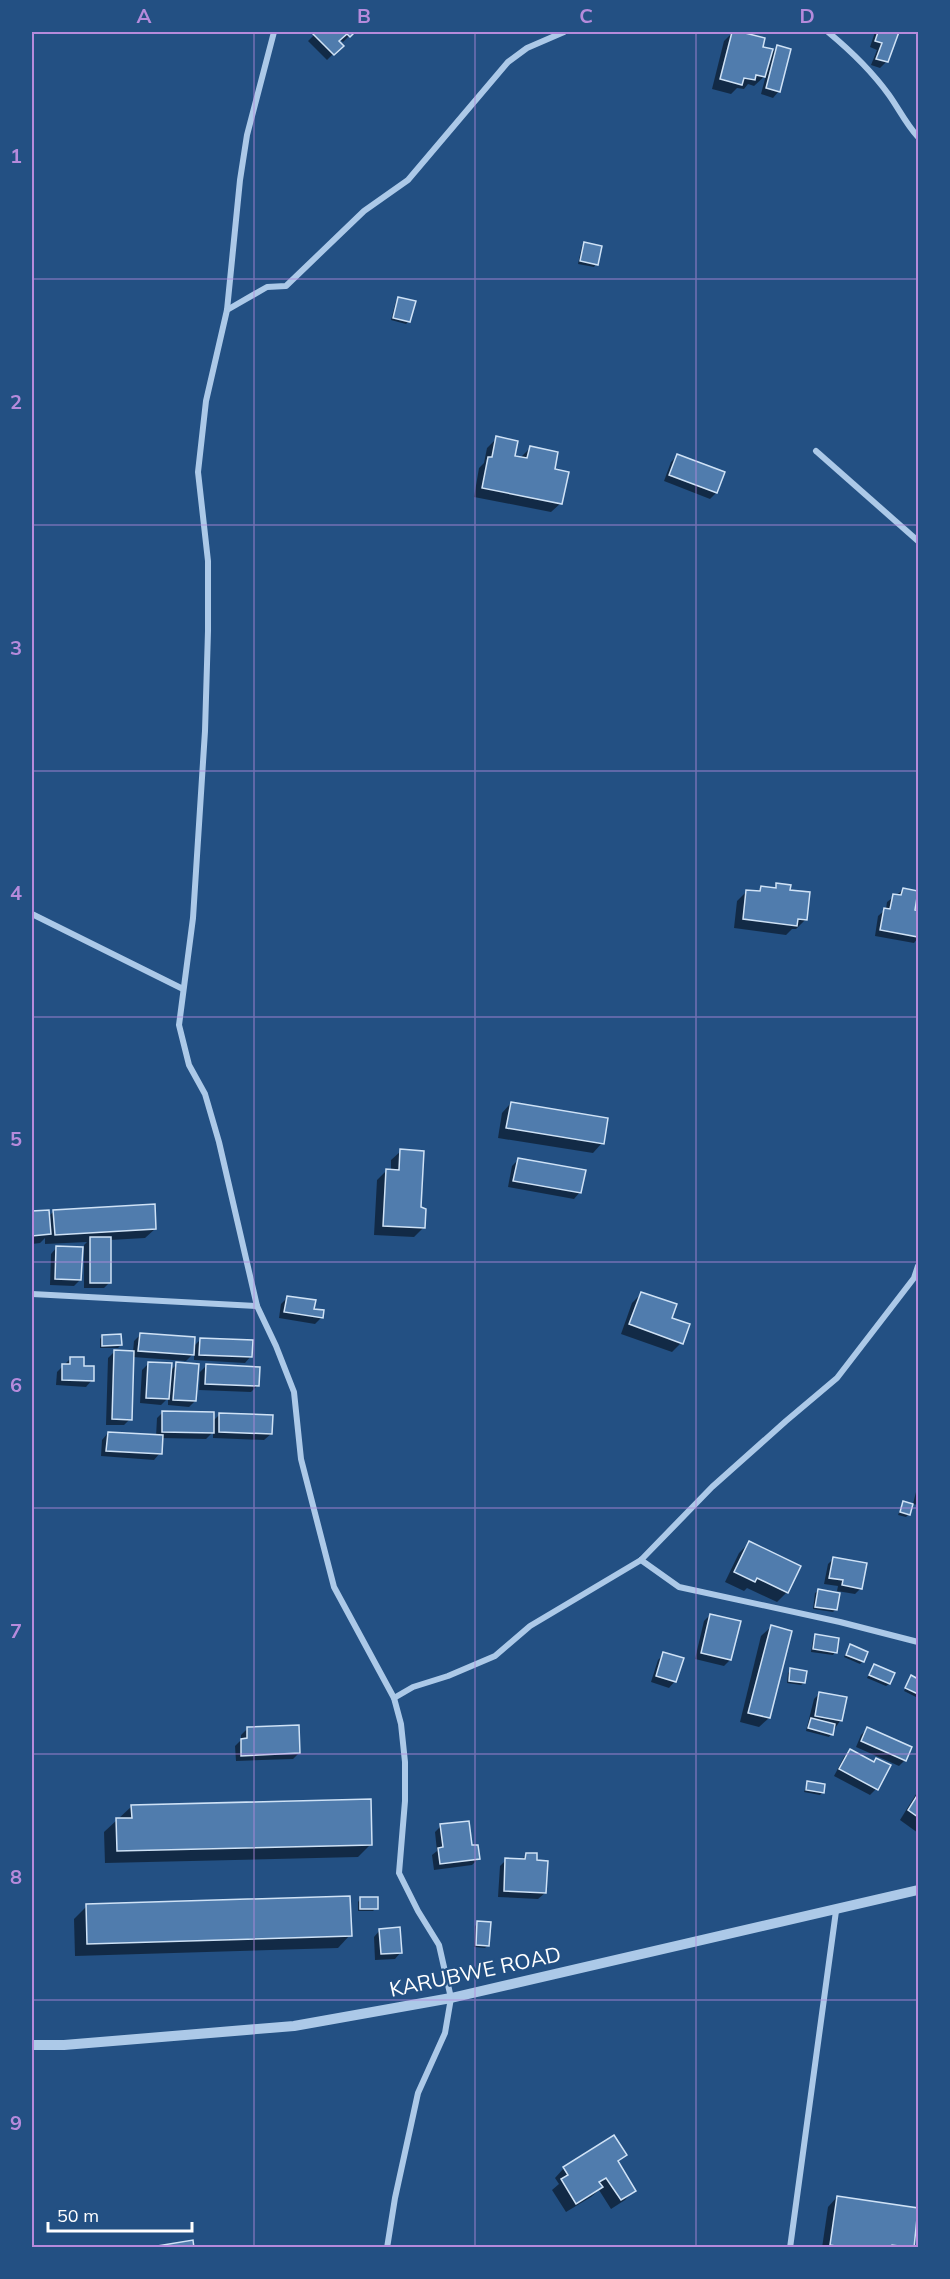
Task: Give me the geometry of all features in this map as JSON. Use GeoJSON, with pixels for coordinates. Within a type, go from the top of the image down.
{"type":"FeatureCollection","features":[{"type":"Feature","properties":{"kind":"street"},"geometry":{"type":"LineString","coordinates":[[274,32],[247,135],[240,180],[227,310],[206,401],[198,472],[208,561],[208,653],[194,918],[179,1025],[189,1065],[205,1094],[219,1142],[257,1306],[294,1392],[301,1460],[334,1587],[394,1698],[401,1724],[405,1762],[405,1801],[399,1873],[418,1911],[439,1945],[451,1998],[445,2033],[418,2093],[394,2198],[387,2247]]}},
{"type":"Feature","properties":{"kind":"street"},"geometry":{"type":"LineString","coordinates":[[227,310],[267,287],[286,286],[363,211],[408,180],[508,62],[527,48],[564,32]]}},
{"type":"Feature","properties":{"kind":"street"},"geometry":{"type":"LineString","coordinates":[[828,32],[864,62],[918,137]]}},
{"type":"Feature","properties":{"kind":"street"},"geometry":{"type":"LineString","coordinates":[[816,451],[918,541]]}},
{"type":"Feature","properties":{"kind":"street"},"geometry":{"type":"LineString","coordinates":[[32,914],[183,989]]}},
{"type":"Feature","properties":{"kind":"street"},"geometry":{"type":"LineString","coordinates":[[394,1698],[413,1687],[448,1676],[495,1656],[530,1626],[641,1560],[712,1487],[837,1378],[914,1278],[918,1266]]}},
{"type":"Feature","properties":{"kind":"street"},"geometry":{"type":"LineString","coordinates":[[32,1294],[257,1306]]}},
{"type":"Feature","properties":{"kind":"street"},"geometry":{"type":"LineString","coordinates":[[641,1560],[679,1587],[840,1622],[918,1642]]}},
{"type":"Feature","properties":{"kind":"street","name":"KARUBWE ROAD"},"geometry":{"type":"LineString","coordinates":[[32,2045],[64,2045],[294,2026],[451,1998],[836,1911],[918,1890]]}},
{"type":"Feature","properties":{"kind":"street"},"geometry":{"type":"LineString","coordinates":[[789,2247],[836,1911]]}},
{"type":"Feature","properties":{"kind":"building"},"geometry":{"type":"Polygon","coordinates":[[[315,32],[355,32],[350,37],[347,34],[339,41],[344,46],[334,55],[313,34],[315,32]]]}},
{"type":"Feature","properties":{"kind":"building"},"geometry":{"type":"Polygon","coordinates":[[[732,32],[765,38],[763,47],[773,49],[765,77],[756,75],[755,80],[744,78],[742,85],[720,79],[732,32]]]}},
{"type":"Feature","properties":{"kind":"building"},"geometry":{"type":"Polygon","coordinates":[[[878,32],[899,32],[888,62],[876,59],[882,43],[875,41],[878,32]]]}},
{"type":"Feature","properties":{"kind":"building"},"geometry":{"type":"Polygon","coordinates":[[[777,45],[791,49],[780,92],[766,88],[777,45]]]}},
{"type":"Feature","properties":{"kind":"building"},"geometry":{"type":"Polygon","coordinates":[[[584,242],[602,246],[598,265],[580,261],[584,242]]]}},
{"type":"Feature","properties":{"kind":"building"},"geometry":{"type":"Polygon","coordinates":[[[398,297],[416,301],[410,322],[393,318],[398,297]]]}},
{"type":"Feature","properties":{"kind":"building"},"geometry":{"type":"Polygon","coordinates":[[[496,436],[518,441],[515,456],[527,458],[530,446],[558,452],[555,469],[569,472],[562,504],[482,488],[488,457],[492,457],[496,436]]]}},
{"type":"Feature","properties":{"kind":"building"},"geometry":{"type":"Polygon","coordinates":[[[677,454],[725,472],[717,493],[669,475],[677,454]]]}},
{"type":"Feature","properties":{"kind":"building"},"geometry":{"type":"Polygon","coordinates":[[[776,883],[791,885],[790,890],[810,892],[807,920],[798,919],[797,926],[743,919],[746,890],[760,891],[761,886],[776,888],[776,883]]]}},
{"type":"Feature","properties":{"kind":"building"},"geometry":{"type":"Polygon","coordinates":[[[903,888],[918,891],[915,910],[918,911],[918,937],[880,930],[884,908],[890,909],[893,894],[901,895],[903,888]]]}},
{"type":"Feature","properties":{"kind":"building"},"geometry":{"type":"Polygon","coordinates":[[[511,1102],[608,1118],[604,1144],[506,1128],[511,1102]]]}},
{"type":"Feature","properties":{"kind":"building"},"geometry":{"type":"Polygon","coordinates":[[[400,1149],[424,1151],[421,1207],[426,1209],[425,1228],[383,1226],[386,1169],[399,1170],[400,1149]]]}},
{"type":"Feature","properties":{"kind":"building"},"geometry":{"type":"Polygon","coordinates":[[[518,1158],[586,1170],[581,1193],[513,1181],[518,1158]]]}},
{"type":"Feature","properties":{"kind":"building"},"geometry":{"type":"Polygon","coordinates":[[[155,1204],[156,1229],[55,1235],[53,1210],[155,1204]]]}},
{"type":"Feature","properties":{"kind":"building"},"geometry":{"type":"Polygon","coordinates":[[[49,1210],[51,1234],[32,1236],[32,1211],[49,1210]]]}},
{"type":"Feature","properties":{"kind":"building"},"geometry":{"type":"Polygon","coordinates":[[[90,1237],[111,1237],[111,1283],[90,1283],[90,1237]]]}},
{"type":"Feature","properties":{"kind":"building"},"geometry":{"type":"Polygon","coordinates":[[[56,1246],[83,1247],[81,1280],[55,1279],[56,1246]]]}},
{"type":"Feature","properties":{"kind":"building"},"geometry":{"type":"Polygon","coordinates":[[[641,1292],[677,1304],[672,1318],[690,1324],[683,1344],[629,1324],[641,1292]]]}},
{"type":"Feature","properties":{"kind":"building"},"geometry":{"type":"Polygon","coordinates":[[[287,1296],[316,1300],[314,1309],[324,1310],[323,1318],[284,1312],[287,1296]]]}},
{"type":"Feature","properties":{"kind":"building"},"geometry":{"type":"Polygon","coordinates":[[[140,1333],[195,1337],[194,1355],[138,1351],[140,1333]]]}},
{"type":"Feature","properties":{"kind":"building"},"geometry":{"type":"Polygon","coordinates":[[[121,1334],[122,1345],[102,1346],[102,1335],[121,1334]]]}},
{"type":"Feature","properties":{"kind":"building"},"geometry":{"type":"Polygon","coordinates":[[[200,1338],[253,1340],[252,1357],[199,1355],[200,1338]]]}},
{"type":"Feature","properties":{"kind":"building"},"geometry":{"type":"Polygon","coordinates":[[[114,1350],[134,1351],[132,1420],[112,1419],[114,1350]]]}},
{"type":"Feature","properties":{"kind":"building"},"geometry":{"type":"Polygon","coordinates":[[[70,1357],[84,1357],[84,1366],[94,1366],[94,1381],[62,1380],[62,1364],[70,1364],[70,1357]]]}},
{"type":"Feature","properties":{"kind":"building"},"geometry":{"type":"Polygon","coordinates":[[[148,1362],[172,1363],[169,1399],[146,1398],[148,1362]]]}},
{"type":"Feature","properties":{"kind":"building"},"geometry":{"type":"Polygon","coordinates":[[[176,1362],[199,1364],[196,1401],[173,1400],[176,1362]]]}},
{"type":"Feature","properties":{"kind":"building"},"geometry":{"type":"Polygon","coordinates":[[[206,1364],[260,1367],[259,1386],[205,1384],[206,1364]]]}},
{"type":"Feature","properties":{"kind":"building"},"geometry":{"type":"Polygon","coordinates":[[[162,1411],[214,1412],[214,1433],[162,1432],[162,1411]]]}},
{"type":"Feature","properties":{"kind":"building"},"geometry":{"type":"Polygon","coordinates":[[[219,1413],[273,1415],[272,1434],[219,1432],[219,1413]]]}},
{"type":"Feature","properties":{"kind":"building"},"geometry":{"type":"Polygon","coordinates":[[[108,1432],[163,1435],[162,1454],[106,1451],[108,1432]]]}},
{"type":"Feature","properties":{"kind":"building"},"geometry":{"type":"Polygon","coordinates":[[[903,1501],[913,1504],[910,1515],[900,1512],[903,1501]]]}},
{"type":"Feature","properties":{"kind":"building"},"geometry":{"type":"Polygon","coordinates":[[[749,1541],[801,1566],[788,1593],[757,1578],[755,1582],[734,1572],[749,1541]]]}},
{"type":"Feature","properties":{"kind":"building"},"geometry":{"type":"Polygon","coordinates":[[[833,1557],[867,1563],[862,1589],[842,1585],[843,1580],[829,1578],[833,1557]]]}},
{"type":"Feature","properties":{"kind":"building"},"geometry":{"type":"Polygon","coordinates":[[[818,1589],[840,1593],[837,1610],[815,1607],[818,1589]]]}},
{"type":"Feature","properties":{"kind":"building"},"geometry":{"type":"Polygon","coordinates":[[[710,1614],[741,1621],[731,1660],[701,1653],[710,1614]]]}},
{"type":"Feature","properties":{"kind":"building"},"geometry":{"type":"Polygon","coordinates":[[[771,1625],[792,1631],[770,1718],[748,1713],[771,1625]]]}},
{"type":"Feature","properties":{"kind":"building"},"geometry":{"type":"Polygon","coordinates":[[[815,1634],[839,1638],[837,1653],[813,1649],[815,1634]]]}},
{"type":"Feature","properties":{"kind":"building"},"geometry":{"type":"Polygon","coordinates":[[[850,1644],[868,1652],[864,1662],[846,1655],[850,1644]]]}},
{"type":"Feature","properties":{"kind":"building"},"geometry":{"type":"Polygon","coordinates":[[[663,1652],[684,1658],[676,1682],[656,1676],[663,1652]]]}},
{"type":"Feature","properties":{"kind":"building"},"geometry":{"type":"Polygon","coordinates":[[[874,1664],[895,1673],[890,1684],[869,1675],[874,1664]]]}},
{"type":"Feature","properties":{"kind":"building"},"geometry":{"type":"Polygon","coordinates":[[[790,1668],[807,1671],[805,1683],[789,1681],[790,1668]]]}},
{"type":"Feature","properties":{"kind":"building"},"geometry":{"type":"Polygon","coordinates":[[[911,1675],[918,1679],[918,1694],[905,1688],[911,1675]]]}},
{"type":"Feature","properties":{"kind":"building"},"geometry":{"type":"Polygon","coordinates":[[[819,1692],[847,1697],[842,1721],[815,1716],[819,1692]]]}},
{"type":"Feature","properties":{"kind":"building"},"geometry":{"type":"Polygon","coordinates":[[[811,1718],[835,1724],[833,1735],[808,1728],[811,1718]]]}},
{"type":"Feature","properties":{"kind":"building"},"geometry":{"type":"Polygon","coordinates":[[[299,1725],[300,1753],[241,1756],[241,1739],[247,1738],[247,1727],[299,1725]]]}},
{"type":"Feature","properties":{"kind":"building"},"geometry":{"type":"Polygon","coordinates":[[[867,1727],[912,1747],[906,1761],[861,1741],[867,1727]]]}},
{"type":"Feature","properties":{"kind":"building"},"geometry":{"type":"Polygon","coordinates":[[[850,1749],[874,1762],[876,1758],[891,1765],[878,1790],[839,1769],[850,1749]]]}},
{"type":"Feature","properties":{"kind":"building"},"geometry":{"type":"Polygon","coordinates":[[[807,1781],[825,1784],[824,1793],[806,1790],[807,1781]]]}},
{"type":"Feature","properties":{"kind":"building"},"geometry":{"type":"Polygon","coordinates":[[[918,1794],[918,1817],[908,1810],[918,1794]]]}},
{"type":"Feature","properties":{"kind":"building"},"geometry":{"type":"Polygon","coordinates":[[[371,1799],[372,1845],[117,1851],[116,1818],[132,1818],[131,1805],[371,1799]]]}},
{"type":"Feature","properties":{"kind":"building"},"geometry":{"type":"Polygon","coordinates":[[[469,1821],[472,1845],[478,1845],[480,1859],[440,1864],[438,1848],[443,1847],[440,1824],[469,1821]]]}},
{"type":"Feature","properties":{"kind":"building"},"geometry":{"type":"Polygon","coordinates":[[[526,1853],[537,1853],[537,1860],[548,1861],[546,1893],[504,1891],[505,1858],[525,1859],[526,1853]]]}},
{"type":"Feature","properties":{"kind":"building"},"geometry":{"type":"Polygon","coordinates":[[[350,1896],[352,1936],[87,1944],[86,1904],[350,1896]]]}},
{"type":"Feature","properties":{"kind":"building"},"geometry":{"type":"Polygon","coordinates":[[[360,1897],[378,1897],[378,1909],[360,1909],[360,1897]]]}},
{"type":"Feature","properties":{"kind":"building"},"geometry":{"type":"Polygon","coordinates":[[[477,1921],[491,1922],[489,1946],[476,1945],[477,1921]]]}},
{"type":"Feature","properties":{"kind":"building"},"geometry":{"type":"Polygon","coordinates":[[[400,1927],[402,1953],[381,1954],[379,1929],[400,1927]]]}},
{"type":"Feature","properties":{"kind":"building"},"geometry":{"type":"Polygon","coordinates":[[[614,2135],[627,2155],[618,2161],[636,2191],[621,2200],[606,2178],[599,2182],[603,2187],[576,2204],[561,2179],[568,2175],[563,2167],[614,2135]]]}},
{"type":"Feature","properties":{"kind":"building"},"geometry":{"type":"Polygon","coordinates":[[[837,2196],[918,2208],[914,2248],[892,2245],[891,2248],[846,2248],[830,2245],[837,2196]]]}},
{"type":"Feature","properties":{"kind":"building"},"geometry":{"type":"Polygon","coordinates":[[[193,2240],[194,2248],[145,2248],[193,2240]]]}}]}
